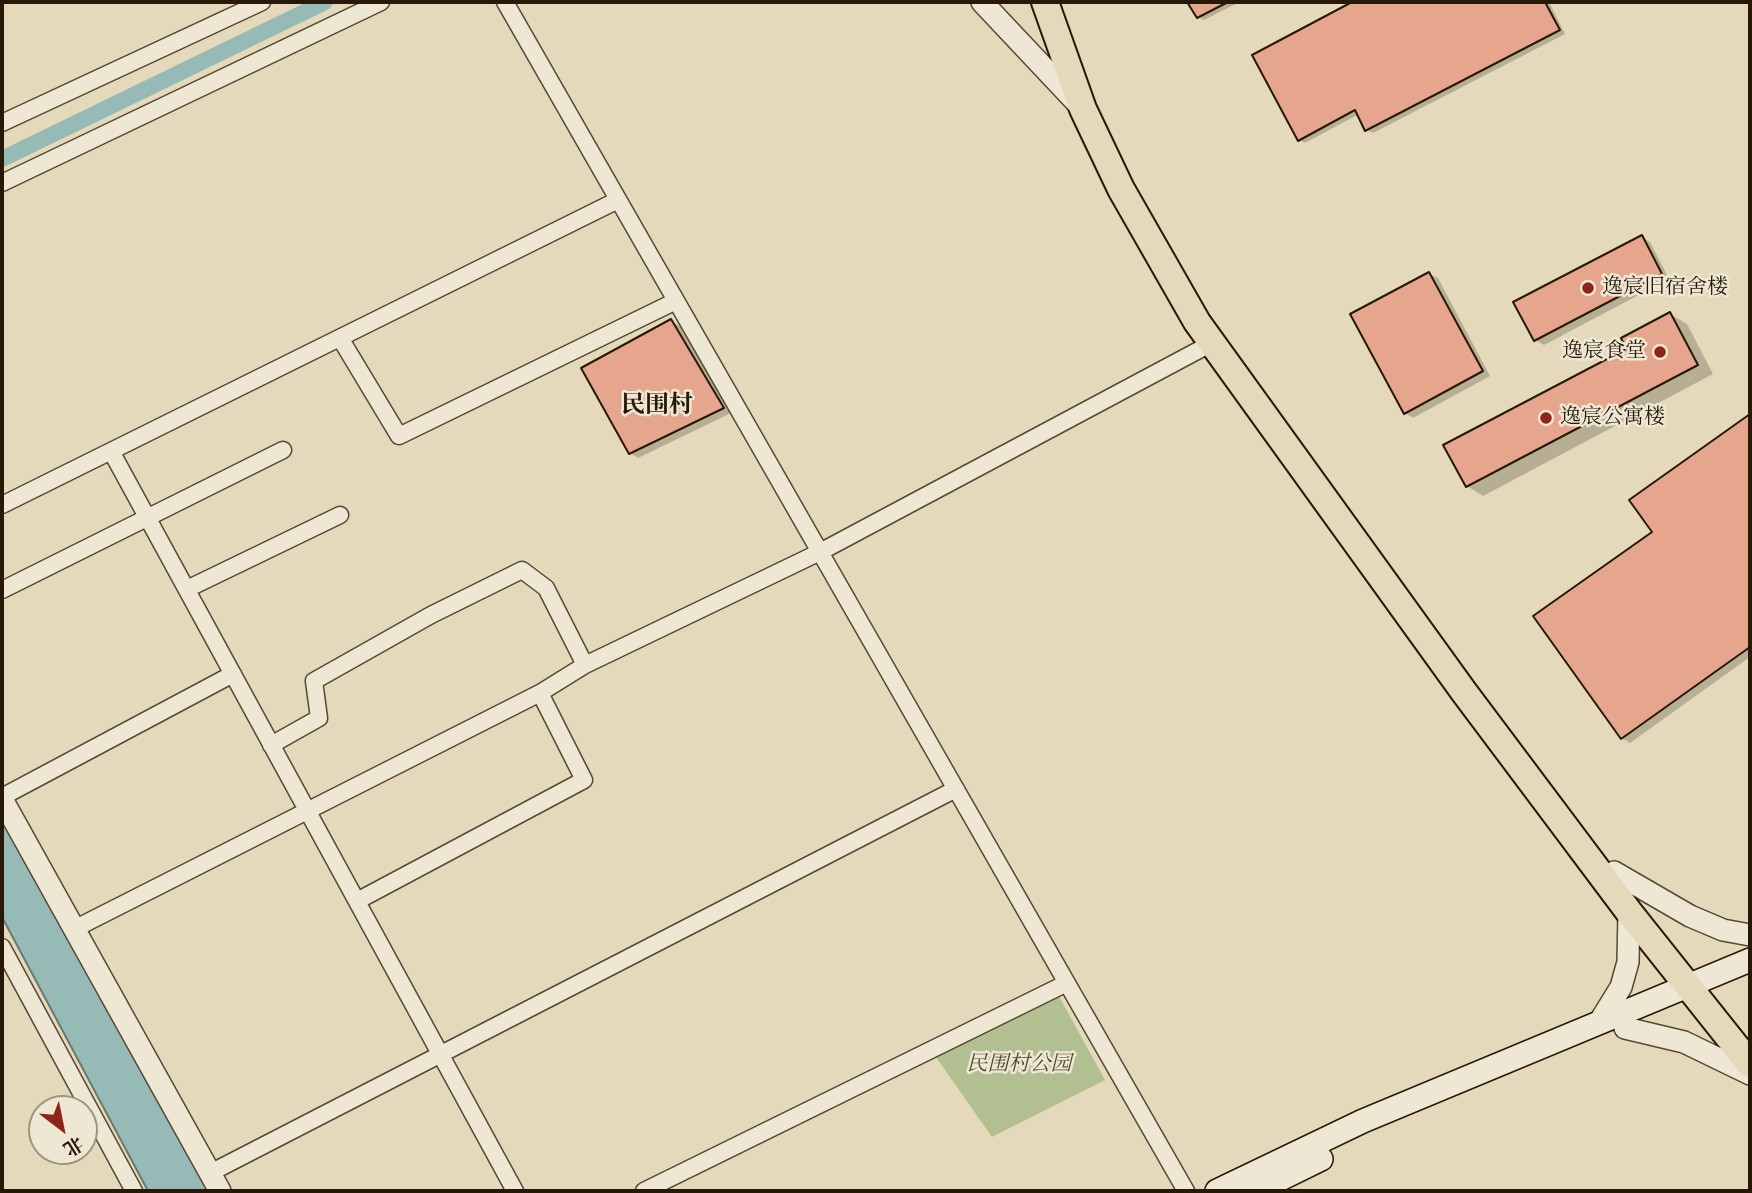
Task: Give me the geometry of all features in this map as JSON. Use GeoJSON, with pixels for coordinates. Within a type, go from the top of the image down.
{"type":"FeatureCollection","features":[{"type":"Feature","properties":{"kind":"main road"},"geometry":{"type":"LineString","coordinates":[[1045,2],[1083,109],[1121,188],[1197,322],[1464,692],[1629,912],[1750,1041]]}},
{"type":"Feature","properties":{"kind":"main road"},"geometry":{"type":"LineString","coordinates":[[1051,2],[1091,102],[1117,156],[1168,251],[1206,312],[1255,385],[1696,983],[1750,1064]]}},
{"type":"Feature","properties":{"kind":"main road"},"geometry":{"type":"LineString","coordinates":[[1217,1191],[1363,1121],[1750,960]]}},
{"type":"Feature","properties":{"kind":"main road"},"geometry":{"type":"LineString","coordinates":[[1256,1191],[1366,1136],[1625,1028],[1696,983]]}},
{"type":"Feature","properties":{"kind":"street"},"geometry":{"type":"LineString","coordinates":[[2,123],[262,2]]}},
{"type":"Feature","properties":{"kind":"street"},"geometry":{"type":"LineString","coordinates":[[2,183],[381,2]]}},
{"type":"Feature","properties":{"kind":"street"},"geometry":{"type":"LineString","coordinates":[[505,2],[1186,1191]]}},
{"type":"Feature","properties":{"kind":"street"},"geometry":{"type":"LineString","coordinates":[[982,2],[1083,109]]}},
{"type":"Feature","properties":{"kind":"street"},"geometry":{"type":"LineString","coordinates":[[2,505],[618,201]]}},
{"type":"Feature","properties":{"kind":"street"},"geometry":{"type":"LineString","coordinates":[[340,338],[400,436],[676,301]]}},
{"type":"Feature","properties":{"kind":"street"},"geometry":{"type":"LineString","coordinates":[[74,929],[540,693],[585,665],[820,552],[1212,344]]}},
{"type":"Feature","properties":{"kind":"street"},"geometry":{"type":"LineString","coordinates":[[2,590],[284,450]]}},
{"type":"Feature","properties":{"kind":"street"},"geometry":{"type":"LineString","coordinates":[[111,451],[515,1191]]}},
{"type":"Feature","properties":{"kind":"street"},"geometry":{"type":"LineString","coordinates":[[187,589],[340,515]]}},
{"type":"Feature","properties":{"kind":"street"},"geometry":{"type":"LineString","coordinates":[[271,745],[320,718],[314,681],[432,615],[522,570],[546,588],[585,665]]}},
{"type":"Feature","properties":{"kind":"street"},"geometry":{"type":"LineString","coordinates":[[233,674],[2,798],[215,1182],[440,1055],[956,789]]}},
{"type":"Feature","properties":{"kind":"street"},"geometry":{"type":"LineString","coordinates":[[357,901],[584,780],[540,693]]}},
{"type":"Feature","properties":{"kind":"street"},"geometry":{"type":"LineString","coordinates":[[1614,872],[1690,916],[1723,930],[1750,935]]}},
{"type":"Feature","properties":{"kind":"street"},"geometry":{"type":"LineString","coordinates":[[1600,1021],[1620,987],[1628,962],[1629,912]]}},
{"type":"Feature","properties":{"kind":"street"},"geometry":{"type":"LineString","coordinates":[[2,947],[134,1191]]}},
{"type":"Feature","properties":{"kind":"street"},"geometry":{"type":"LineString","coordinates":[[644,1191],[1067,983]]}},
{"type":"Feature","properties":{"kind":"street"},"geometry":{"type":"LineString","coordinates":[[1625,1028],[1684,1042],[1750,1074]]}},
{"type":"Feature","properties":{"kind":"green space","name":"民围村公园"},"geometry":{"type":"Polygon","coordinates":[[[1055,989],[1105,1080],[992,1137],[931,1050],[1055,989]]]}},
{"type":"Feature","properties":{"kind":"water"},"geometry":{"type":"Polygon","coordinates":[[[2,808],[210,1191],[148,1191],[2,917],[2,808]]]}},
{"type":"Feature","properties":{"kind":"building"},"geometry":{"type":"Polygon","coordinates":[[[1187,2],[1228,2],[1197,18],[1187,2]]]}},
{"type":"Feature","properties":{"kind":"building"},"geometry":{"type":"Polygon","coordinates":[[[1352,2],[1545,2],[1560,30],[1365,131],[1355,110],[1298,141],[1252,55],[1352,2]]]}},
{"type":"Feature","properties":{"kind":"building","name":"逸宸旧宿舍楼"},"geometry":{"type":"Polygon","coordinates":[[[1642,235],[1662,274],[1534,341],[1513,302],[1642,235]]]}},
{"type":"Feature","properties":{"kind":"building"},"geometry":{"type":"Polygon","coordinates":[[[1429,272],[1483,371],[1404,414],[1350,314],[1429,272]]]}},
{"type":"Feature","properties":{"kind":"building","name":"逸宸公寓楼"},"geometry":{"type":"Polygon","coordinates":[[[1670,312],[1698,365],[1466,487],[1443,445],[1626,349],[1621,338],[1670,312]]]}},
{"type":"Feature","properties":{"kind":"building"},"geometry":{"type":"Polygon","coordinates":[[[671,319],[724,408],[629,454],[581,368],[671,319]]]}},
{"type":"Feature","properties":{"kind":"building"},"geometry":{"type":"Polygon","coordinates":[[[1750,414],[1750,647],[1621,739],[1533,616],[1652,532],[1629,500],[1750,414]]]}},
{"type":"Feature","properties":{"kind":"waterway"},"geometry":{"type":"LineString","coordinates":[[2,159],[325,2]]}},
{"type":"Feature","properties":{"kind":"place","name":"逸宸旧宿舍楼"},"geometry":{"type":"Point","coordinates":[1588,288]}},
{"type":"Feature","properties":{"kind":"place","name":"逸宸食堂"},"geometry":{"type":"Point","coordinates":[1660,352]}},
{"type":"Feature","properties":{"kind":"place","name":"逸宸公寓楼"},"geometry":{"type":"Point","coordinates":[1546,418]}},
{"type":"Feature","properties":{"kind":"district","name":"民围村"},"geometry":{"type":"Point","coordinates":[657,406]}}]}
